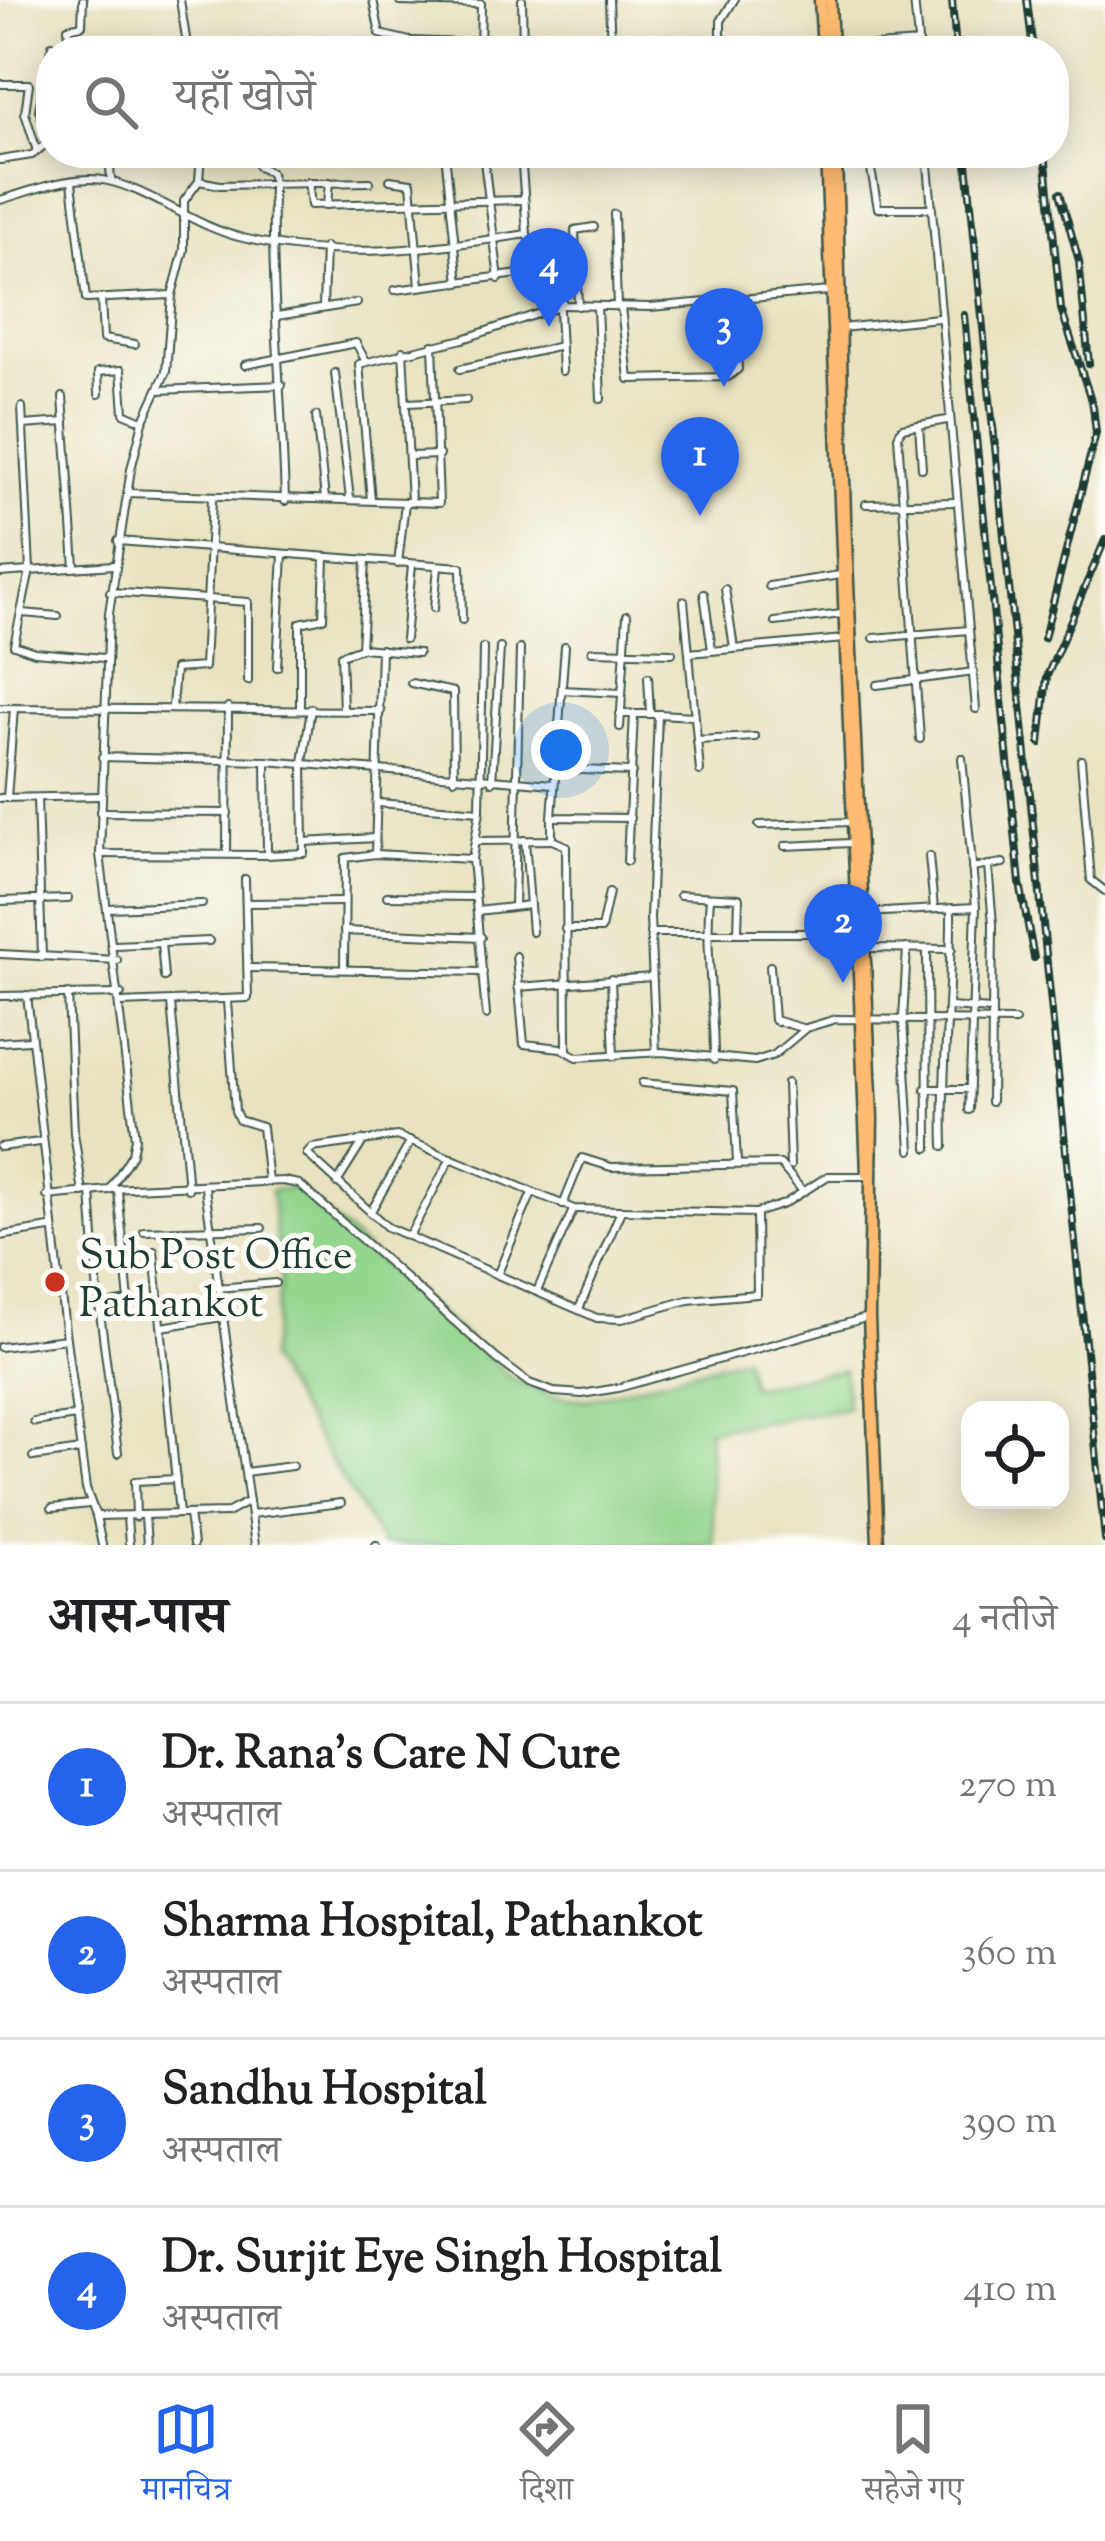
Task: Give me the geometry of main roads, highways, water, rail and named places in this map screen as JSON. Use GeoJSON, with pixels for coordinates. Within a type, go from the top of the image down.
{"type":"FeatureCollection","features":[{"type":"Feature","properties":{"kind":"main road"},"geometry":{"type":"LineString","coordinates":[[820,0],[826,36]]}},
{"type":"Feature","properties":{"kind":"main road"},"geometry":{"type":"LineString","coordinates":[[829,36],[830,0]]}},
{"type":"Feature","properties":{"kind":"main road"},"geometry":{"type":"LineString","coordinates":[[827,168],[841,328],[865,913],[864,1018]]}},
{"type":"Feature","properties":{"kind":"main road"},"geometry":{"type":"LineString","coordinates":[[836,168],[840,575],[864,1018],[878,1545]]}},
{"type":"Feature","properties":{"kind":"railway"},"geometry":{"type":"LineString","coordinates":[[952,0],[955,36]]}},
{"type":"Feature","properties":{"kind":"railway"},"geometry":{"type":"LineString","coordinates":[[1027,0],[1031,36]]}},
{"type":"Feature","properties":{"kind":"railway"},"geometry":{"type":"LineString","coordinates":[[967,168],[994,440]]}},
{"type":"Feature","properties":{"kind":"railway"},"geometry":{"type":"LineString","coordinates":[[1044,638],[1096,433],[1093,406],[1061,309],[1047,168]]}},
{"type":"Feature","properties":{"kind":"railway"},"geometry":{"type":"LineString","coordinates":[[1060,193],[1079,261],[1089,364]]}},
{"type":"Feature","properties":{"kind":"railway"},"geometry":{"type":"LineString","coordinates":[[964,315],[1020,883],[1034,958]]}},
{"type":"Feature","properties":{"kind":"railway"},"geometry":{"type":"LineString","coordinates":[[993,427],[1105,1540]]}},
{"type":"Feature","properties":{"kind":"railway"},"geometry":{"type":"LineString","coordinates":[[1040,743],[1047,676],[1105,540]]}},
{"type":"Feature","properties":{"kind":"place","name":"Dr. Surjit Eye Singh Hospital"},"geometry":{"type":"Point","coordinates":[549,327]}},
{"type":"Feature","properties":{"kind":"place","name":"Sandhu Hospital"},"geometry":{"type":"Point","coordinates":[724,387]}},
{"type":"Feature","properties":{"kind":"place","name":"Dr. Rana's Care N Cure"},"geometry":{"type":"Point","coordinates":[700,516]}},
{"type":"Feature","properties":{"kind":"place","name":"Sharma Hospital, Pathankot"},"geometry":{"type":"Point","coordinates":[843,983]}},
{"type":"Feature","properties":{"kind":"place","name":"Sub Post Office Pathankot"},"geometry":{"type":"Point","coordinates":[55,1282]}}]}
